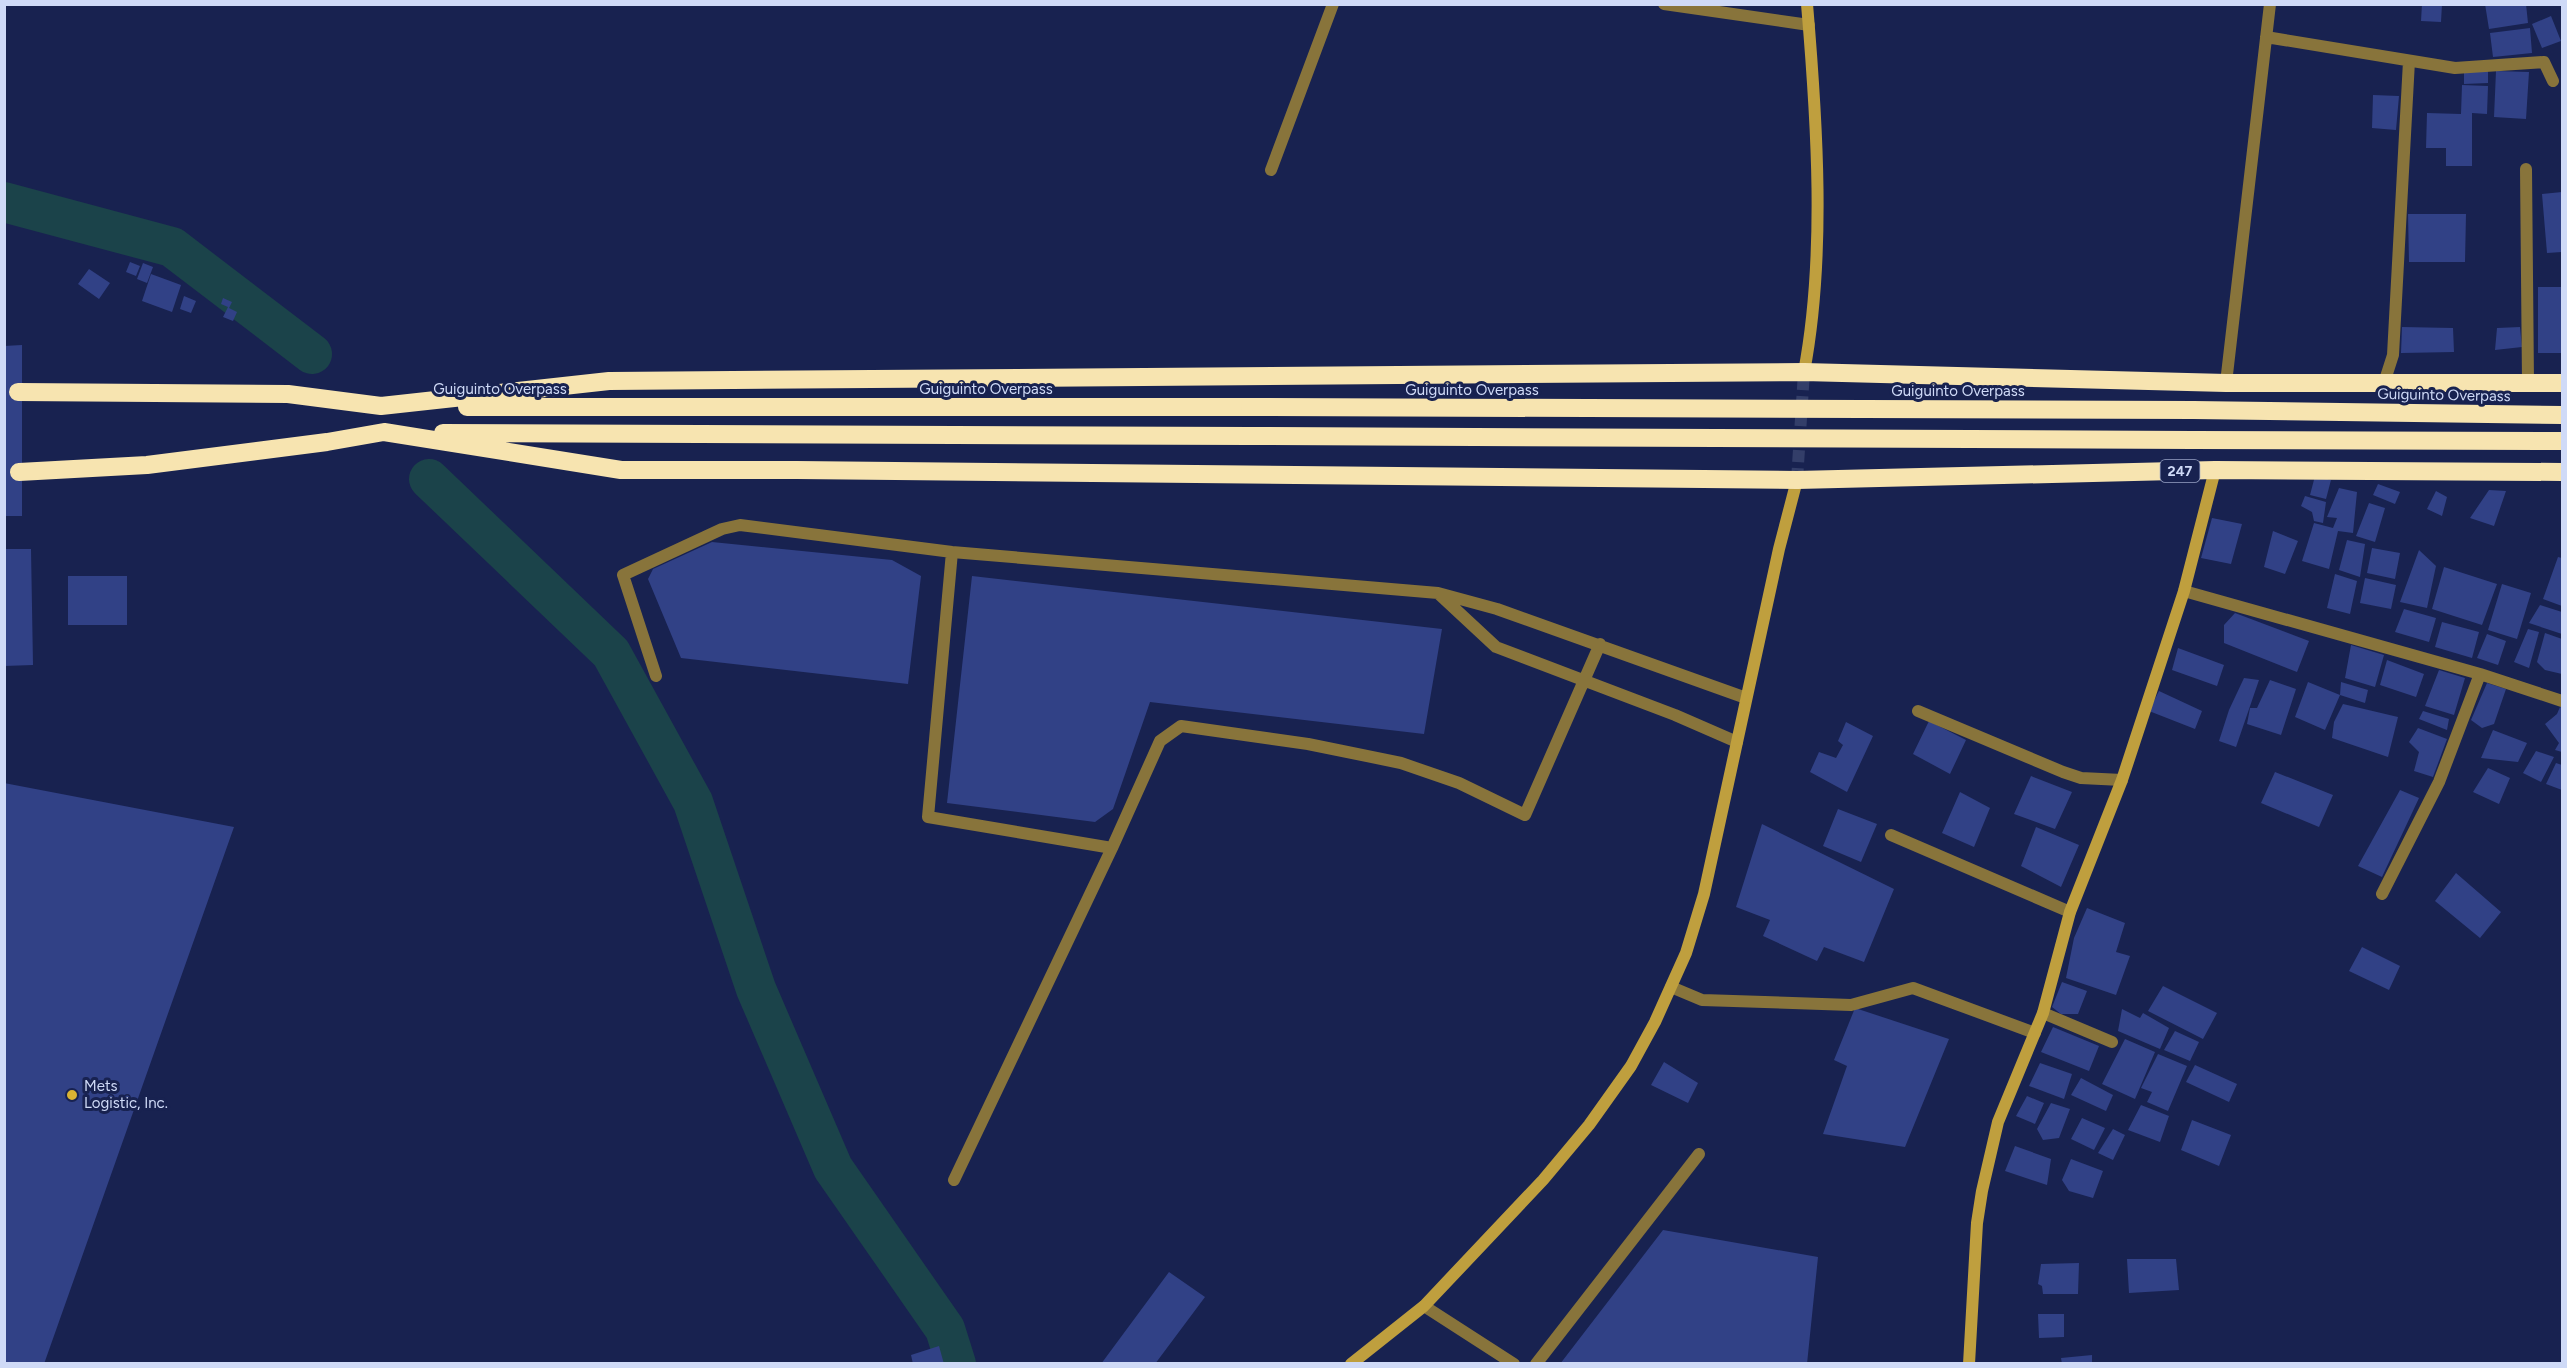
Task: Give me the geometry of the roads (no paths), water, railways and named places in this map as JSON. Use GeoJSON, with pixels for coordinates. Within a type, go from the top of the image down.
{"type":"FeatureCollection","features":[{"type":"Feature","properties":{"kind":"highway"},"geometry":{"type":"LineString","coordinates":[[18,392],[288,394],[381,406],[609,381],[1804,372],[2226,383],[2562,383]]}},
{"type":"Feature","properties":{"kind":"highway","name":"Guiguinto Overpass"},"geometry":{"type":"LineString","coordinates":[[381,406],[2193,410],[2562,415]]}},
{"type":"Feature","properties":{"kind":"highway"},"geometry":{"type":"LineString","coordinates":[[384,432],[621,470],[1797,480]]}},
{"type":"Feature","properties":{"kind":"highway"},"geometry":{"type":"LineString","coordinates":[[19,472],[147,465],[327,442],[384,432],[2562,441]]}},
{"type":"Feature","properties":{"kind":"highway","name":"247"},"geometry":{"type":"LineString","coordinates":[[1797,480],[2215,470],[2562,472]]}},
{"type":"Feature","properties":{"kind":"main road"},"geometry":{"type":"LineString","coordinates":[[1804,372],[1812,330],[1818,208],[1807,4]]}},
{"type":"Feature","properties":{"kind":"main road"},"geometry":{"type":"LineString","coordinates":[[1969,1364],[1977,1223],[1998,1122],[2043,1013],[2070,912],[2122,780],[2184,591],[2215,470]]}},
{"type":"Feature","properties":{"kind":"main road"},"geometry":{"type":"LineString","coordinates":[[1351,1364],[1424,1306],[1543,1180],[1589,1125],[1631,1066],[1671,987],[1686,953],[1704,894],[1746,698],[1797,480]]}},
{"type":"Feature","properties":{"kind":"street"},"geometry":{"type":"LineString","coordinates":[[1271,170],[1333,4]]}},
{"type":"Feature","properties":{"kind":"street"},"geometry":{"type":"LineString","coordinates":[[1664,4],[1809,25]]}},
{"type":"Feature","properties":{"kind":"street"},"geometry":{"type":"LineString","coordinates":[[2226,383],[2271,4]]}},
{"type":"Feature","properties":{"kind":"street"},"geometry":{"type":"LineString","coordinates":[[2266,37],[2455,68],[2544,62],[2553,81]]}},
{"type":"Feature","properties":{"kind":"street"},"geometry":{"type":"LineString","coordinates":[[2384,383],[2393,355],[2409,61]]}},
{"type":"Feature","properties":{"kind":"street"},"geometry":{"type":"LineString","coordinates":[[2526,169],[2528,383]]}},
{"type":"Feature","properties":{"kind":"street"},"geometry":{"type":"LineString","coordinates":[[656,676],[623,575],[722,529],[741,525],[952,552],[1438,593],[1497,609],[1600,644],[1746,698]]}},
{"type":"Feature","properties":{"kind":"street"},"geometry":{"type":"LineString","coordinates":[[952,552],[928,817],[1112,848]]}},
{"type":"Feature","properties":{"kind":"street"},"geometry":{"type":"LineString","coordinates":[[2184,591],[2480,674],[2562,701]]}},
{"type":"Feature","properties":{"kind":"street"},"geometry":{"type":"LineString","coordinates":[[1438,593],[1496,647],[1675,715],[1737,742]]}},
{"type":"Feature","properties":{"kind":"street"},"geometry":{"type":"LineString","coordinates":[[954,1180],[1112,848],[1160,741],[1181,726],[1308,744],[1401,763],[1459,783],[1525,814],[1600,644]]}},
{"type":"Feature","properties":{"kind":"street"},"geometry":{"type":"LineString","coordinates":[[2382,894],[2439,782],[2480,674]]}},
{"type":"Feature","properties":{"kind":"street"},"geometry":{"type":"LineString","coordinates":[[1918,711],[2063,772],[2081,778],[2122,780]]}},
{"type":"Feature","properties":{"kind":"street"},"geometry":{"type":"LineString","coordinates":[[1891,835],[2070,912]]}},
{"type":"Feature","properties":{"kind":"street"},"geometry":{"type":"LineString","coordinates":[[1671,987],[1702,1000],[1851,1005],[1913,988],[2035,1033]]}},
{"type":"Feature","properties":{"kind":"street"},"geometry":{"type":"LineString","coordinates":[[2043,1013],[2112,1041]]}},
{"type":"Feature","properties":{"kind":"street"},"geometry":{"type":"LineString","coordinates":[[1536,1364],[1699,1154]]}},
{"type":"Feature","properties":{"kind":"street"},"geometry":{"type":"LineString","coordinates":[[1424,1306],[1514,1364]]}},
{"type":"Feature","properties":{"kind":"waterway"},"geometry":{"type":"LineString","coordinates":[[4,202],[172,247],[312,354]]}},
{"type":"Feature","properties":{"kind":"waterway"},"geometry":{"type":"LineString","coordinates":[[429,479],[611,653],[693,802],[756,989],[833,1168],[945,1329],[956,1364]]}},
{"type":"Feature","properties":{"kind":"tunnel"},"geometry":{"type":"LineString","coordinates":[[1797,480],[1804,372]]}},
{"type":"Feature","properties":{"kind":"place","name":"Mets Logistic, Inc."},"geometry":{"type":"Point","coordinates":[72,1095]}}]}
